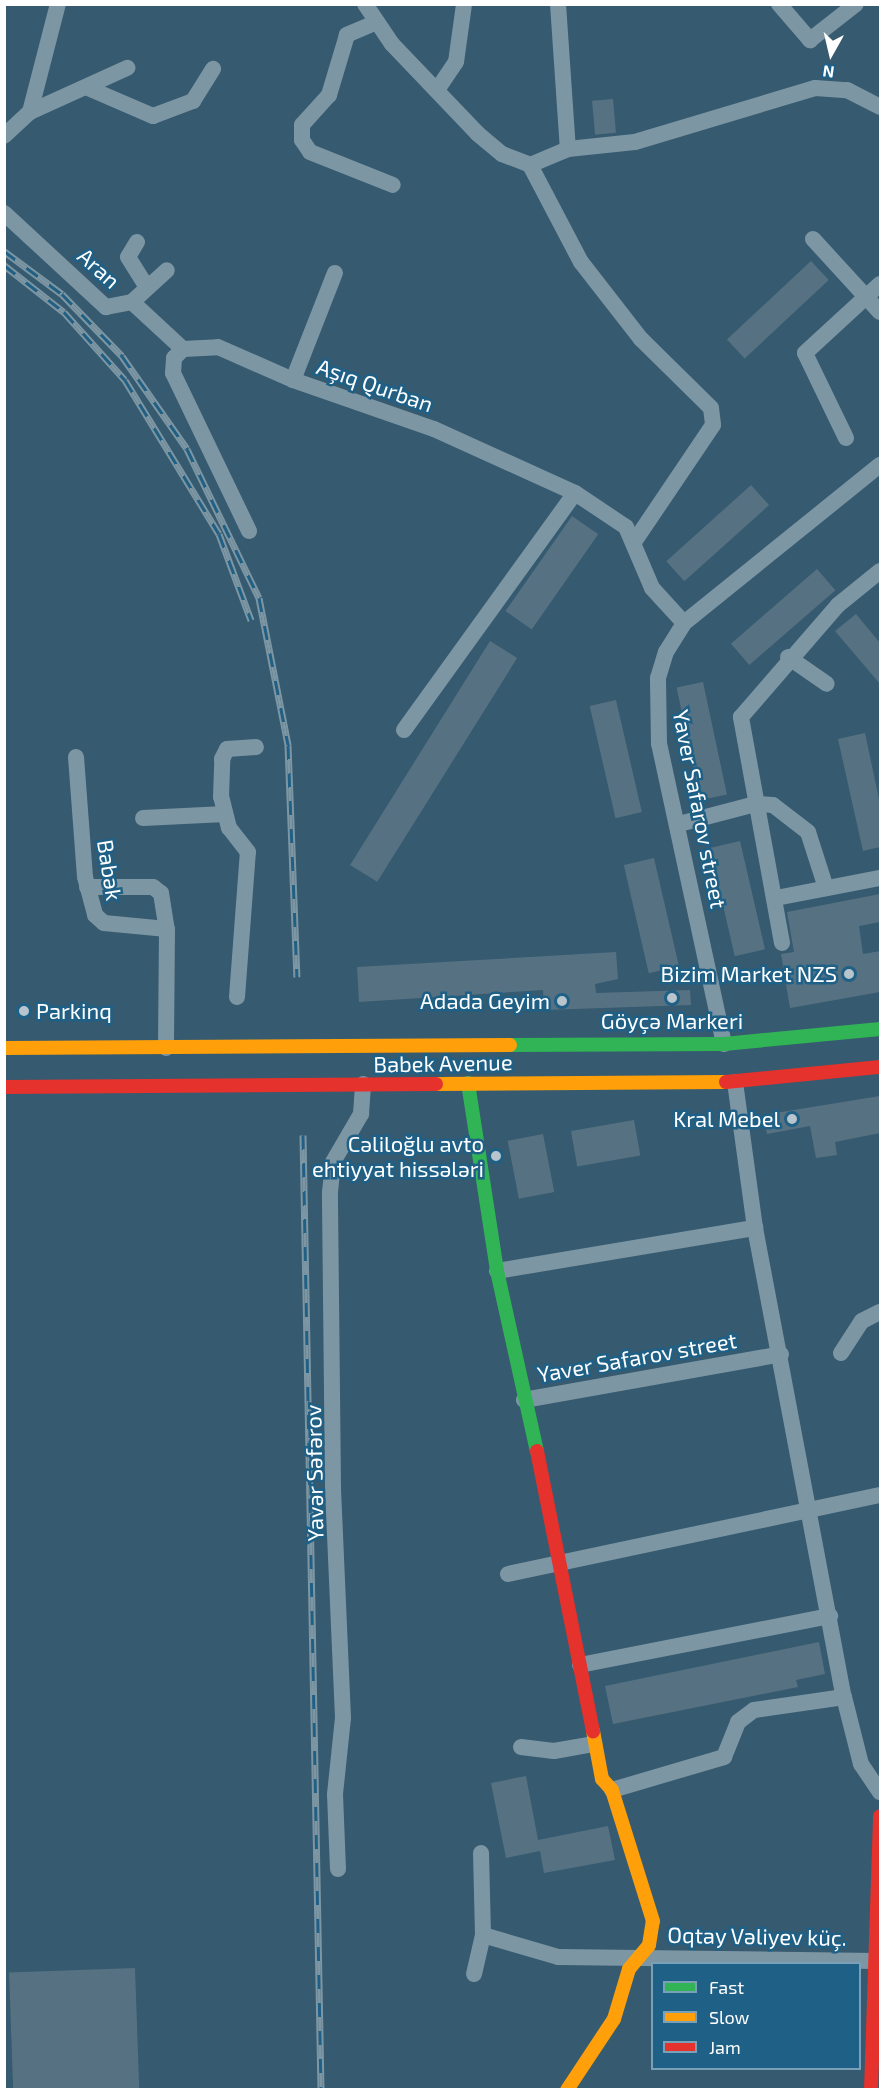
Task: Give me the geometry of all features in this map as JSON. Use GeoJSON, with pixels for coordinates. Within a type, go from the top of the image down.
{"type":"FeatureCollection","features":[{"type":"Feature","properties":{"kind":"main road","name":"Babek Avenue"},"geometry":{"type":"LineString","coordinates":[[4,1048],[724,1044],[880,1029]]}},
{"type":"Feature","properties":{"kind":"main road","name":"Babek Avenue"},"geometry":{"type":"LineString","coordinates":[[4,1088],[735,1082],[880,1067]]}},
{"type":"Feature","properties":{"kind":"main road","name":"Yaver Safarov street"},"geometry":{"type":"LineString","coordinates":[[468,1083],[497,1270],[524,1400]]}},
{"type":"Feature","properties":{"kind":"main road"},"geometry":{"type":"LineString","coordinates":[[524,1400],[561,1561],[580,1665]]}},
{"type":"Feature","properties":{"kind":"main road","name":"Oqtay Vəliyev küç."},"geometry":{"type":"LineString","coordinates":[[567,2090],[614,2019],[638,1956],[649,1945],[653,1921],[612,1790],[602,1779],[580,1665]]}},
{"type":"Feature","properties":{"kind":"main road"},"geometry":{"type":"LineString","coordinates":[[871,2090],[880,1816]]}},
{"type":"Feature","properties":{"kind":"street"},"geometry":{"type":"LineString","coordinates":[[30,112],[58,4]]}},
{"type":"Feature","properties":{"kind":"street"},"geometry":{"type":"LineString","coordinates":[[365,4],[377,22],[437,90],[494,148],[530,165],[581,262],[641,339],[702,396],[714,416],[634,543]]}},
{"type":"Feature","properties":{"kind":"street"},"geometry":{"type":"LineString","coordinates":[[437,90],[456,62],[464,4]]}},
{"type":"Feature","properties":{"kind":"street"},"geometry":{"type":"LineString","coordinates":[[558,4],[568,149]]}},
{"type":"Feature","properties":{"kind":"street"},"geometry":{"type":"LineString","coordinates":[[779,4],[810,39],[856,4]]}},
{"type":"Feature","properties":{"kind":"street"},"geometry":{"type":"LineString","coordinates":[[377,22],[347,35],[329,95],[302,125],[302,140],[310,152],[393,185]]}},
{"type":"Feature","properties":{"kind":"street"},"geometry":{"type":"LineString","coordinates":[[4,136],[30,112],[88,88],[127,68]]}},
{"type":"Feature","properties":{"kind":"street"},"geometry":{"type":"LineString","coordinates":[[88,88],[153,116],[193,101],[213,69]]}},
{"type":"Feature","properties":{"kind":"street"},"geometry":{"type":"LineString","coordinates":[[530,165],[568,149],[635,142],[815,88],[847,90],[880,107]]}},
{"type":"Feature","properties":{"kind":"street","name":"Aran"},"geometry":{"type":"LineString","coordinates":[[4,213],[106,307],[132,302],[167,270]]}},
{"type":"Feature","properties":{"kind":"street"},"geometry":{"type":"LineString","coordinates":[[813,239],[867,295],[880,312]]}},
{"type":"Feature","properties":{"kind":"street"},"geometry":{"type":"LineString","coordinates":[[136,242],[128,257],[147,288]]}},
{"type":"Feature","properties":{"kind":"street"},"geometry":{"type":"LineString","coordinates":[[293,380],[335,273]]}},
{"type":"Feature","properties":{"kind":"street"},"geometry":{"type":"LineString","coordinates":[[846,438],[806,353],[880,284]]}},
{"type":"Feature","properties":{"kind":"street"},"geometry":{"type":"LineString","coordinates":[[132,302],[183,349],[174,358],[173,373],[249,531]]}},
{"type":"Feature","properties":{"kind":"street","name":"Aşıq Qurban"},"geometry":{"type":"LineString","coordinates":[[183,349],[218,346],[293,380],[434,429],[575,493],[613,515],[634,543],[652,588],[684,623]]}},
{"type":"Feature","properties":{"kind":"street","name":"Yaver Safarov street"},"geometry":{"type":"LineString","coordinates":[[724,1044],[655,706],[666,652],[684,623],[880,465]]}},
{"type":"Feature","properties":{"kind":"street"},"geometry":{"type":"LineString","coordinates":[[404,730],[575,493]]}},
{"type":"Feature","properties":{"kind":"street"},"geometry":{"type":"LineString","coordinates":[[782,943],[776,898],[741,717],[788,657],[837,605],[880,571]]}},
{"type":"Feature","properties":{"kind":"street"},"geometry":{"type":"LineString","coordinates":[[788,657],[827,684]]}},
{"type":"Feature","properties":{"kind":"street"},"geometry":{"type":"LineString","coordinates":[[237,997],[248,852],[228,828],[222,759],[227,750],[256,747]]}},
{"type":"Feature","properties":{"kind":"street","name":"Babək"},"geometry":{"type":"LineString","coordinates":[[76,757],[87,887],[95,915],[104,923],[167,929]]}},
{"type":"Feature","properties":{"kind":"street"},"geometry":{"type":"LineString","coordinates":[[679,824],[756,804],[773,805],[808,832],[826,888]]}},
{"type":"Feature","properties":{"kind":"street","name":"Babək"},"geometry":{"type":"LineString","coordinates":[[143,818],[225,814]]}},
{"type":"Feature","properties":{"kind":"street"},"geometry":{"type":"LineString","coordinates":[[776,898],[880,878]]}},
{"type":"Feature","properties":{"kind":"street"},"geometry":{"type":"LineString","coordinates":[[87,887],[153,887],[166,903],[166,1048]]}},
{"type":"Feature","properties":{"kind":"street"},"geometry":{"type":"LineString","coordinates":[[735,1082],[755,1228],[781,1354],[844,1698],[861,1764],[880,1792]]}},
{"type":"Feature","properties":{"kind":"street","name":"Yavər Səfərov"},"geometry":{"type":"LineString","coordinates":[[338,1869],[335,1794],[343,1718],[333,1488],[330,1192],[333,1162],[361,1114],[363,1084]]}},
{"type":"Feature","properties":{"kind":"street"},"geometry":{"type":"LineString","coordinates":[[497,1270],[755,1228]]}},
{"type":"Feature","properties":{"kind":"street"},"geometry":{"type":"LineString","coordinates":[[841,1353],[862,1321],[880,1312]]}},
{"type":"Feature","properties":{"kind":"street","name":"Yaver Safarov street"},"geometry":{"type":"LineString","coordinates":[[524,1400],[781,1354]]}},
{"type":"Feature","properties":{"kind":"street"},"geometry":{"type":"LineString","coordinates":[[508,1574],[880,1495]]}},
{"type":"Feature","properties":{"kind":"street"},"geometry":{"type":"LineString","coordinates":[[580,1665],[830,1616]]}},
{"type":"Feature","properties":{"kind":"street"},"geometry":{"type":"LineString","coordinates":[[612,1790],[724,1757],[738,1722],[754,1710],[844,1698]]}},
{"type":"Feature","properties":{"kind":"street"},"geometry":{"type":"LineString","coordinates":[[521,1747],[554,1751],[594,1744]]}},
{"type":"Feature","properties":{"kind":"street"},"geometry":{"type":"LineString","coordinates":[[474,1974],[483,1935],[481,1853]]}},
{"type":"Feature","properties":{"kind":"street","name":"Oqtay Vəliyev küç."},"geometry":{"type":"LineString","coordinates":[[483,1935],[551,1956],[876,1961]]}},
{"type":"Feature","properties":{"kind":"building"},"geometry":{"type":"Polygon","coordinates":[[[613,99],[616,133],[595,135],[592,101],[613,99]]]}},
{"type":"Feature","properties":{"kind":"building"},"geometry":{"type":"Polygon","coordinates":[[[811,261],[829,280],[745,358],[727,339],[811,261]]]}},
{"type":"Feature","properties":{"kind":"building"},"geometry":{"type":"Polygon","coordinates":[[[751,485],[769,505],[684,581],[666,561],[751,485]]]}},
{"type":"Feature","properties":{"kind":"building"},"geometry":{"type":"Polygon","coordinates":[[[572,516],[598,534],[532,629],[505,611],[572,516]]]}},
{"type":"Feature","properties":{"kind":"building"},"geometry":{"type":"Polygon","coordinates":[[[817,569],[835,590],[749,665],[731,644],[817,569]]]}},
{"type":"Feature","properties":{"kind":"building"},"geometry":{"type":"Polygon","coordinates":[[[856,614],[880,643],[880,684],[835,631],[856,614]]]}},
{"type":"Feature","properties":{"kind":"building"},"geometry":{"type":"Polygon","coordinates":[[[490,641],[517,658],[377,882],[350,865],[490,641]]]}},
{"type":"Feature","properties":{"kind":"building"},"geometry":{"type":"Polygon","coordinates":[[[703,682],[727,794],[700,800],[677,688],[703,682]]]}},
{"type":"Feature","properties":{"kind":"building"},"geometry":{"type":"Polygon","coordinates":[[[616,700],[642,812],[616,818],[590,706],[616,700]]]}},
{"type":"Feature","properties":{"kind":"building"},"geometry":{"type":"Polygon","coordinates":[[[865,733],[880,804],[880,847],[863,851],[838,739],[865,733]]]}},
{"type":"Feature","properties":{"kind":"building"},"geometry":{"type":"Polygon","coordinates":[[[740,841],[765,949],[735,956],[710,848],[740,841]]]}},
{"type":"Feature","properties":{"kind":"building"},"geometry":{"type":"Polygon","coordinates":[[[654,858],[679,966],[649,973],[624,865],[654,858]]]}},
{"type":"Feature","properties":{"kind":"building"},"geometry":{"type":"Polygon","coordinates":[[[880,894],[880,922],[859,926],[863,954],[880,951],[880,992],[790,1008],[781,954],[794,952],[787,912],[880,894]]]}},
{"type":"Feature","properties":{"kind":"building"},"geometry":{"type":"Polygon","coordinates":[[[616,952],[618,979],[595,984],[596,993],[690,990],[691,1005],[544,1010],[543,990],[359,1002],[357,967],[616,952]]]}},
{"type":"Feature","properties":{"kind":"building"},"geometry":{"type":"Polygon","coordinates":[[[880,1096],[880,1133],[835,1142],[837,1155],[816,1158],[810,1126],[767,1134],[763,1115],[880,1096]]]}},
{"type":"Feature","properties":{"kind":"building"},"geometry":{"type":"Polygon","coordinates":[[[634,1120],[640,1155],[577,1167],[571,1131],[634,1120]]]}},
{"type":"Feature","properties":{"kind":"building"},"geometry":{"type":"Polygon","coordinates":[[[543,1134],[554,1192],[519,1199],[508,1141],[543,1134]]]}},
{"type":"Feature","properties":{"kind":"building"},"geometry":{"type":"Polygon","coordinates":[[[819,1642],[825,1674],[796,1680],[798,1687],[613,1724],[605,1686],[819,1642]]]}},
{"type":"Feature","properties":{"kind":"building"},"geometry":{"type":"Polygon","coordinates":[[[526,1776],[538,1840],[608,1826],[615,1860],[544,1873],[540,1851],[506,1858],[491,1783],[526,1776]]]}},
{"type":"Feature","properties":{"kind":"building"},"geometry":{"type":"Polygon","coordinates":[[[135,1968],[139,2090],[13,2090],[9,1972],[135,1968]]]}},
{"type":"Feature","properties":{"kind":"railway"},"geometry":{"type":"LineString","coordinates":[[4,251],[62,294],[122,356],[187,449],[259,598],[288,745],[297,977]]}},
{"type":"Feature","properties":{"kind":"railway"},"geometry":{"type":"LineString","coordinates":[[4,265],[64,312],[125,380],[219,534],[251,620]]}},
{"type":"Feature","properties":{"kind":"railway"},"geometry":{"type":"LineString","coordinates":[[303,1135],[321,2090]]}},
{"type":"Feature","properties":{"kind":"traffic: fast"},"geometry":{"type":"LineString","coordinates":[[510,1045],[724,1044],[880,1029]]}},
{"type":"Feature","properties":{"kind":"traffic: fast"},"geometry":{"type":"LineString","coordinates":[[468,1083],[497,1271],[537,1451]]}},
{"type":"Feature","properties":{"kind":"traffic: slow"},"geometry":{"type":"LineString","coordinates":[[4,1048],[510,1045]]}},
{"type":"Feature","properties":{"kind":"traffic: slow"},"geometry":{"type":"LineString","coordinates":[[436,1084],[726,1082]]}},
{"type":"Feature","properties":{"kind":"traffic: slow"},"geometry":{"type":"LineString","coordinates":[[567,2090],[614,2019],[629,1969],[649,1945],[653,1921],[612,1790],[602,1779],[593,1731]]}},
{"type":"Feature","properties":{"kind":"traffic: jam"},"geometry":{"type":"LineString","coordinates":[[726,1082],[880,1067]]}},
{"type":"Feature","properties":{"kind":"traffic: jam"},"geometry":{"type":"LineString","coordinates":[[4,1087],[436,1084]]}},
{"type":"Feature","properties":{"kind":"traffic: jam"},"geometry":{"type":"LineString","coordinates":[[537,1451],[593,1731]]}},
{"type":"Feature","properties":{"kind":"traffic: jam"},"geometry":{"type":"LineString","coordinates":[[871,2090],[880,1816]]}},
{"type":"Feature","properties":{"kind":"place","name":"Bizim Market NZS"},"geometry":{"type":"Point","coordinates":[849,974]}},
{"type":"Feature","properties":{"kind":"place","name":"Göyçə Markeri"},"geometry":{"type":"Point","coordinates":[672,998]}},
{"type":"Feature","properties":{"kind":"place","name":"Adada Geyim"},"geometry":{"type":"Point","coordinates":[562,1001]}},
{"type":"Feature","properties":{"kind":"place","name":"Parkinq"},"geometry":{"type":"Point","coordinates":[24,1011]}},
{"type":"Feature","properties":{"kind":"place","name":"Kral Mebel"},"geometry":{"type":"Point","coordinates":[792,1119]}},
{"type":"Feature","properties":{"kind":"place","name":"Cəliloğlu avto ehtiyyat hissələri"},"geometry":{"type":"Point","coordinates":[496,1156]}}]}
